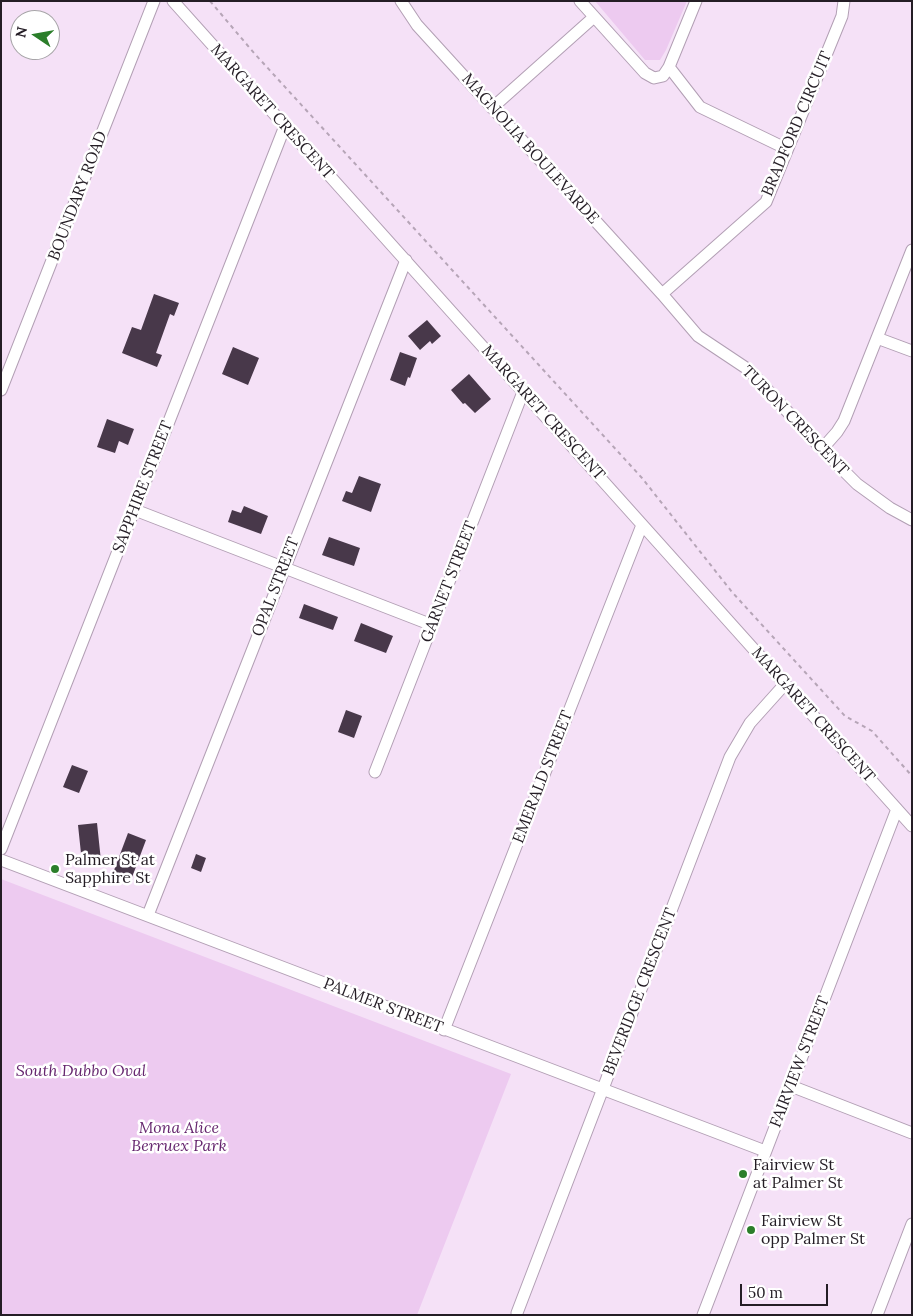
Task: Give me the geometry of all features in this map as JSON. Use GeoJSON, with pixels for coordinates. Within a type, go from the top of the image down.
{"type":"FeatureCollection","features":[{"type":"Feature","properties":{"kind":"street","name":"BOUNDARY ROAD"},"geometry":{"type":"LineString","coordinates":[[1,390],[154,1]]}},
{"type":"Feature","properties":{"kind":"street","name":"MARGARET CRESCENT"},"geometry":{"type":"LineString","coordinates":[[173,1],[912,826]]}},
{"type":"Feature","properties":{"kind":"street","name":"MAGNOLIA BOULEVARDE"},"geometry":{"type":"LineString","coordinates":[[401,1],[417,25],[662,294]]}},
{"type":"Feature","properties":{"kind":"street"},"geometry":{"type":"LineString","coordinates":[[580,1],[645,73],[654,78],[663,76],[669,67],[696,1]]}},
{"type":"Feature","properties":{"kind":"street","name":"BRADFORD CIRCUIT"},"geometry":{"type":"LineString","coordinates":[[662,294],[766,202],[842,16],[844,1]]}},
{"type":"Feature","properties":{"kind":"street"},"geometry":{"type":"LineString","coordinates":[[492,108],[594,17]]}},
{"type":"Feature","properties":{"kind":"street"},"geometry":{"type":"LineString","coordinates":[[669,67],[700,107],[787,149]]}},
{"type":"Feature","properties":{"kind":"street","name":"SAPPHIRE STREET"},"geometry":{"type":"LineString","coordinates":[[1,849],[285,126]]}},
{"type":"Feature","properties":{"kind":"street"},"geometry":{"type":"LineString","coordinates":[[822,449],[837,432],[844,420],[912,250]]}},
{"type":"Feature","properties":{"kind":"street","name":"OPAL STREET"},"geometry":{"type":"LineString","coordinates":[[148,915],[283,567],[406,260]]}},
{"type":"Feature","properties":{"kind":"street","name":"TURON CRESCENT"},"geometry":{"type":"LineString","coordinates":[[662,294],[698,336],[749,370],[856,484],[890,508],[912,520]]}},
{"type":"Feature","properties":{"kind":"street"},"geometry":{"type":"LineString","coordinates":[[877,338],[912,351]]}},
{"type":"Feature","properties":{"kind":"street","name":"GARNET STREET"},"geometry":{"type":"LineString","coordinates":[[375,772],[523,392]]}},
{"type":"Feature","properties":{"kind":"street"},"geometry":{"type":"LineString","coordinates":[[134,510],[432,625]]}},
{"type":"Feature","properties":{"kind":"street","name":"EMERALD STREET"},"geometry":{"type":"LineString","coordinates":[[444,1030],[642,525]]}},
{"type":"Feature","properties":{"kind":"street","name":"BEVERIDGE CRESCENT"},"geometry":{"type":"LineString","coordinates":[[517,1313],[730,757],[750,723],[785,684]]}},
{"type":"Feature","properties":{"kind":"street","name":"FAIRVIEW STREET"},"geometry":{"type":"LineString","coordinates":[[703,1315],[897,809]]}},
{"type":"Feature","properties":{"kind":"street","name":"PALMER STREET"},"geometry":{"type":"LineString","coordinates":[[1,860],[765,1151]]}},
{"type":"Feature","properties":{"kind":"street"},"geometry":{"type":"LineString","coordinates":[[791,1086],[912,1133]]}},
{"type":"Feature","properties":{"kind":"street"},"geometry":{"type":"LineString","coordinates":[[877,1315],[912,1224]]}},
{"type":"Feature","properties":{"kind":"path"},"geometry":{"type":"LineString","coordinates":[[210,1],[254,53],[642,478],[732,592],[845,716],[872,731],[912,776]]}},
{"type":"Feature","properties":{"kind":"green space"},"geometry":{"type":"Polygon","coordinates":[[[595,1],[687,1],[660,60],[645,60],[595,1]]]}},
{"type":"Feature","properties":{"kind":"green space","name":"Mona Alice Berruex Park"},"geometry":{"type":"Polygon","coordinates":[[[1,879],[511,1074],[417,1315],[1,1315],[1,879]]]}},
{"type":"Feature","properties":{"kind":"building"},"geometry":{"type":"Polygon","coordinates":[[[154,294],[179,303],[174,316],[170,314],[156,353],[162,355],[157,367],[122,353],[132,327],[141,330],[154,294]]]}},
{"type":"Feature","properties":{"kind":"building"},"geometry":{"type":"Polygon","coordinates":[[[427,320],[441,336],[432,344],[430,341],[420,350],[408,336],[427,320]]]}},
{"type":"Feature","properties":{"kind":"building"},"geometry":{"type":"Polygon","coordinates":[[[233,347],[259,358],[248,385],[222,374],[233,347]]]}},
{"type":"Feature","properties":{"kind":"building"},"geometry":{"type":"Polygon","coordinates":[[[400,352],[417,358],[405,386],[390,380],[400,352]]]}},
{"type":"Feature","properties":{"kind":"building"},"geometry":{"type":"Polygon","coordinates":[[[469,374],[491,399],[475,413],[465,403],[463,404],[451,390],[469,374]]]}},
{"type":"Feature","properties":{"kind":"building"},"geometry":{"type":"Polygon","coordinates":[[[107,419],[134,429],[128,445],[119,441],[115,453],[97,447],[107,419]]]}},
{"type":"Feature","properties":{"kind":"building"},"geometry":{"type":"Polygon","coordinates":[[[359,476],[381,484],[371,512],[342,501],[346,491],[352,493],[359,476]]]}},
{"type":"Feature","properties":{"kind":"building"},"geometry":{"type":"Polygon","coordinates":[[[244,506],[268,516],[261,534],[228,522],[232,510],[241,513],[244,506]]]}},
{"type":"Feature","properties":{"kind":"building"},"geometry":{"type":"Polygon","coordinates":[[[329,537],[360,548],[354,566],[322,555],[329,537]]]}},
{"type":"Feature","properties":{"kind":"building"},"geometry":{"type":"Polygon","coordinates":[[[304,604],[338,617],[333,630],[299,618],[304,604]]]}},
{"type":"Feature","properties":{"kind":"building"},"geometry":{"type":"Polygon","coordinates":[[[361,623],[393,636],[386,653],[354,641],[361,623]]]}},
{"type":"Feature","properties":{"kind":"building"},"geometry":{"type":"Polygon","coordinates":[[[346,710],[362,716],[354,738],[338,732],[346,710]]]}},
{"type":"Feature","properties":{"kind":"building"},"geometry":{"type":"Polygon","coordinates":[[[72,765],[88,771],[79,793],[63,787],[72,765]]]}},
{"type":"Feature","properties":{"kind":"building"},"geometry":{"type":"Polygon","coordinates":[[[97,823],[101,861],[82,863],[78,825],[97,823]]]}},
{"type":"Feature","properties":{"kind":"building"},"geometry":{"type":"Polygon","coordinates":[[[128,833],[146,840],[131,880],[113,873],[128,833]]]}},
{"type":"Feature","properties":{"kind":"building"},"geometry":{"type":"Polygon","coordinates":[[[196,854],[206,858],[201,872],[191,868],[196,854]]]}},
{"type":"Feature","properties":{"kind":"place","name":"Palmer St at Sapphire St"},"geometry":{"type":"Point","coordinates":[55,869]}},
{"type":"Feature","properties":{"kind":"place","name":"Fairview St at Palmer St"},"geometry":{"type":"Point","coordinates":[743,1174]}},
{"type":"Feature","properties":{"kind":"place","name":"Fairview St opp Palmer St"},"geometry":{"type":"Point","coordinates":[751,1230]}},
{"type":"Feature","properties":{"kind":"park label","name":"South Dubbo Oval"},"geometry":{"type":"Point","coordinates":[81,1071]}}]}
